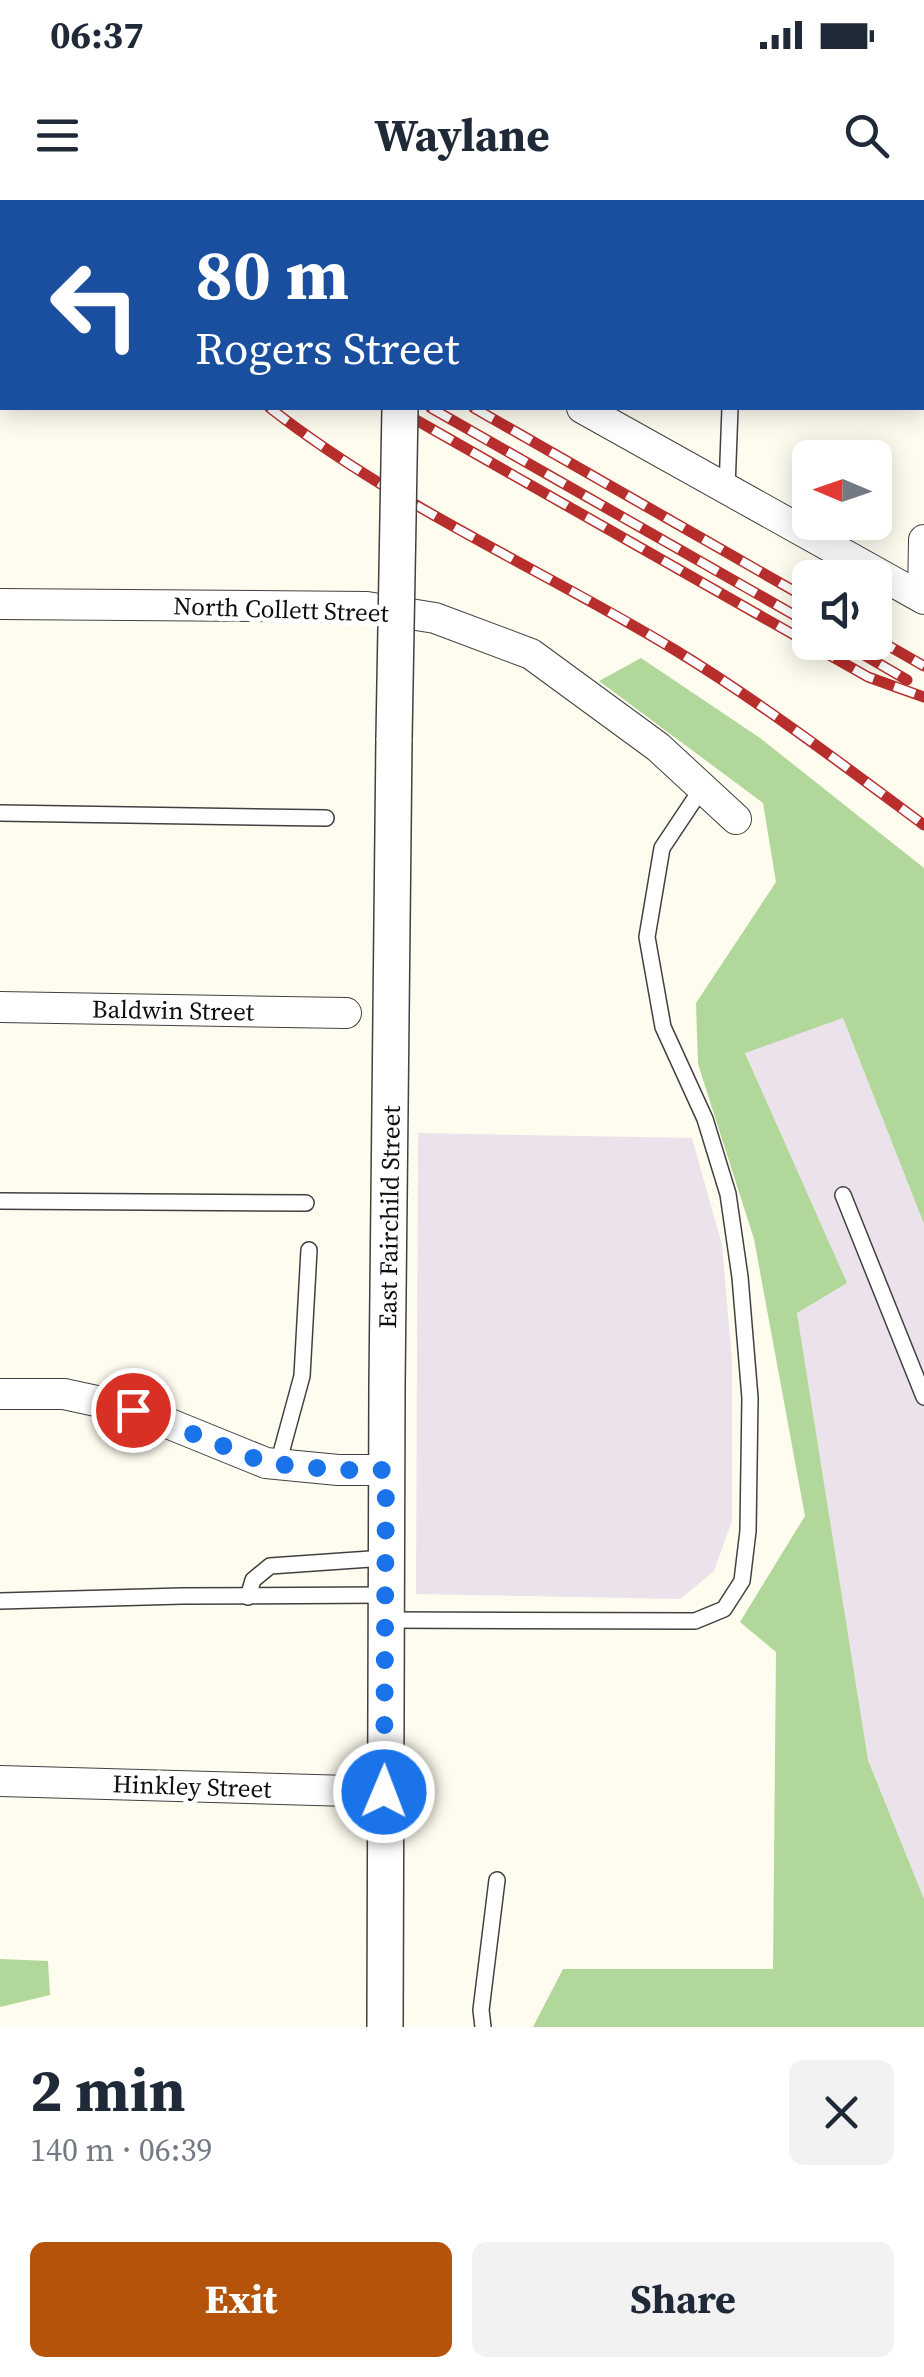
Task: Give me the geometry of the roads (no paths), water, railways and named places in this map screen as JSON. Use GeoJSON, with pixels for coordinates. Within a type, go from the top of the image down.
{"type":"FeatureCollection","features":[{"type":"Feature","properties":{"kind":"street","name":"East Fairchild Street"},"geometry":{"type":"LineString","coordinates":[[385,2027],[386,1470],[400,410]]}},
{"type":"Feature","properties":{"kind":"street"},"geometry":{"type":"LineString","coordinates":[[586,410],[924,598],[924,540]]}},
{"type":"Feature","properties":{"kind":"street","name":"North Collett Street"},"geometry":{"type":"LineString","coordinates":[[0,604],[367,608],[435,618],[531,654],[658,746],[736,819]]}},
{"type":"Feature","properties":{"kind":"street","name":"Baldwin Street"},"geometry":{"type":"LineString","coordinates":[[0,1007],[346,1013]]}},
{"type":"Feature","properties":{"kind":"street"},"geometry":{"type":"LineString","coordinates":[[0,1394],[64,1394],[133,1410],[266,1463],[386,1470]]}},
{"type":"Feature","properties":{"kind":"street","name":"Hinkley Street"},"geometry":{"type":"LineString","coordinates":[[0,1781],[384,1792]]}},
{"type":"Feature","properties":{"kind":"lane"},"geometry":{"type":"LineString","coordinates":[[727,488],[730,410]]}},
{"type":"Feature","properties":{"kind":"lane"},"geometry":{"type":"LineString","coordinates":[[0,1602],[248,1596],[386,1607],[695,1621],[724,1608],[742,1582],[748,1531],[750,1398],[740,1277],[728,1194],[705,1119],[663,1028],[648,937],[662,848],[702,788]]}},
{"type":"Feature","properties":{"kind":"lane"},"geometry":{"type":"LineString","coordinates":[[0,812],[326,818]]}},
{"type":"Feature","properties":{"kind":"lane"},"geometry":{"type":"LineString","coordinates":[[843,1195],[924,1397]]}},
{"type":"Feature","properties":{"kind":"lane"},"geometry":{"type":"LineString","coordinates":[[0,1201],[306,1203]]}},
{"type":"Feature","properties":{"kind":"lane"},"geometry":{"type":"LineString","coordinates":[[278,1464],[302,1376],[309,1250]]}},
{"type":"Feature","properties":{"kind":"lane"},"geometry":{"type":"LineString","coordinates":[[248,1596],[253,1580],[270,1566],[386,1558]]}},
{"type":"Feature","properties":{"kind":"lane"},"geometry":{"type":"LineString","coordinates":[[484,2027],[481,2010],[497,1880]]}},
{"type":"Feature","properties":{"kind":"railway"},"geometry":{"type":"LineString","coordinates":[[273,410],[417,506],[707,670],[924,825]]}},
{"type":"Feature","properties":{"kind":"railway"},"geometry":{"type":"LineString","coordinates":[[399,410],[868,677],[924,697]]}},
{"type":"Feature","properties":{"kind":"railway"},"geometry":{"type":"LineString","coordinates":[[435,410],[792,614]]}},
{"type":"Feature","properties":{"kind":"railway"},"geometry":{"type":"LineString","coordinates":[[478,410],[792,590]]}},
{"type":"Feature","properties":{"kind":"railway"},"geometry":{"type":"LineString","coordinates":[[892,648],[924,666]]}},
{"type":"Feature","properties":{"kind":"railway"},"geometry":{"type":"LineString","coordinates":[[873,660],[907,680]]}}]}
